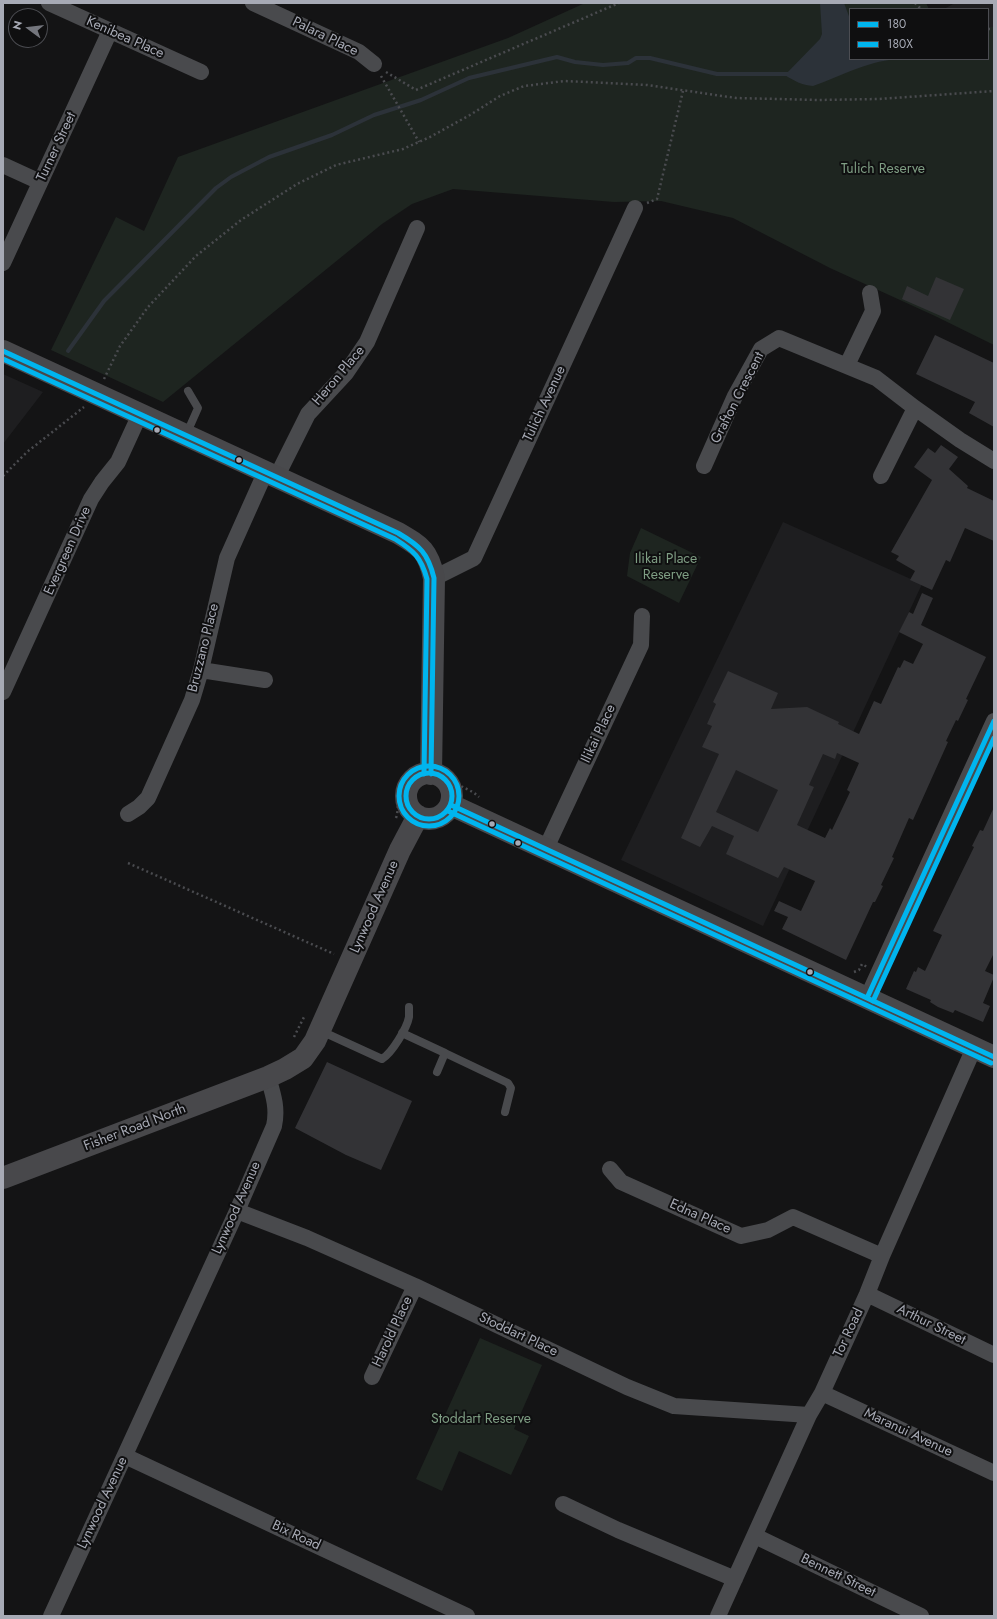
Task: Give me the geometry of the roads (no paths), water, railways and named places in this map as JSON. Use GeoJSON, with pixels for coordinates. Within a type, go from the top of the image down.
{"type":"FeatureCollection","features":[{"type":"Feature","properties":{"kind":"main road"},"geometry":{"type":"LineString","coordinates":[[3,351],[409,540],[424,551],[434,578],[423,770],[424,774],[417,777],[411,783],[408,789],[407,797],[408,805],[412,811],[425,819],[433,819],[447,811],[451,805],[452,793],[447,782],[437,775],[423,770]]}},
{"type":"Feature","properties":{"kind":"main road"},"geometry":{"type":"LineString","coordinates":[[451,805],[994,1057]]}},
{"type":"Feature","properties":{"kind":"main road","name":"Lynwood Avenue"},"geometry":{"type":"LineString","coordinates":[[268,1077],[303,1058],[315,1041],[400,850],[418,816]]}},
{"type":"Feature","properties":{"kind":"main road","name":"Fisher Road North"},"geometry":{"type":"LineString","coordinates":[[3,1178],[268,1077]]}},
{"type":"Feature","properties":{"kind":"street","name":"Kenibea Place"},"geometry":{"type":"LineString","coordinates":[[49,3],[79,9],[110,31],[201,72]]}},
{"type":"Feature","properties":{"kind":"street","name":"Palara Place"},"geometry":{"type":"LineString","coordinates":[[253,3],[359,52],[374,64]]}},
{"type":"Feature","properties":{"kind":"street","name":"Turner Street"},"geometry":{"type":"LineString","coordinates":[[3,263],[110,31]]}},
{"type":"Feature","properties":{"kind":"street"},"geometry":{"type":"LineString","coordinates":[[3,165],[40,182]]}},
{"type":"Feature","properties":{"kind":"street","name":"Tulich Avenue"},"geometry":{"type":"LineString","coordinates":[[434,578],[474,558],[635,208]]}},
{"type":"Feature","properties":{"kind":"street","name":"Heron Place"},"geometry":{"type":"LineString","coordinates":[[270,475],[308,414],[346,373],[367,342],[418,228]]}},
{"type":"Feature","properties":{"kind":"street"},"geometry":{"type":"LineString","coordinates":[[847,365],[873,311],[870,293]]}},
{"type":"Feature","properties":{"kind":"street","name":"Grafton Crescent"},"geometry":{"type":"LineString","coordinates":[[704,466],[736,396],[760,349],[779,338],[876,378],[960,440],[994,461]]}},
{"type":"Feature","properties":{"kind":"street"},"geometry":{"type":"LineString","coordinates":[[881,476],[915,408]]}},
{"type":"Feature","properties":{"kind":"street","name":"Evergreen Drive"},"geometry":{"type":"LineString","coordinates":[[3,692],[91,499],[118,462],[140,414]]}},
{"type":"Feature","properties":{"kind":"street","name":"Bruzzano Place"},"geometry":{"type":"LineString","coordinates":[[128,814],[139,807],[148,798],[192,700],[201,670],[226,558],[270,475]]}},
{"type":"Feature","properties":{"kind":"street","name":"Ilikai Place"},"geometry":{"type":"LineString","coordinates":[[546,848],[641,645],[642,616]]}},
{"type":"Feature","properties":{"kind":"street"},"geometry":{"type":"LineString","coordinates":[[201,670],[265,680]]}},
{"type":"Feature","properties":{"kind":"street"},"geometry":{"type":"LineString","coordinates":[[867,998],[994,721]]}},
{"type":"Feature","properties":{"kind":"street","name":"Tor Road"},"geometry":{"type":"LineString","coordinates":[[718,1616],[809,1415],[822,1392],[867,1294],[882,1256],[974,1048]]}},
{"type":"Feature","properties":{"kind":"street","name":"Lynwood Avenue"},"geometry":{"type":"LineString","coordinates":[[51,1616],[237,1211],[274,1126],[276,1107],[268,1077]]}},
{"type":"Feature","properties":{"kind":"street","name":"Edna Place"},"geometry":{"type":"LineString","coordinates":[[610,1169],[621,1182],[741,1236],[768,1230],[793,1217],[882,1256]]}},
{"type":"Feature","properties":{"kind":"street","name":"Stoddart Place"},"geometry":{"type":"LineString","coordinates":[[237,1211],[307,1238],[415,1286],[627,1387],[674,1406],[809,1415]]}},
{"type":"Feature","properties":{"kind":"street","name":"Harold Place"},"geometry":{"type":"LineString","coordinates":[[372,1377],[415,1286]]}},
{"type":"Feature","properties":{"kind":"street","name":"Arthur Street"},"geometry":{"type":"LineString","coordinates":[[867,1294],[994,1355]]}},
{"type":"Feature","properties":{"kind":"street","name":"Maranui Avenue"},"geometry":{"type":"LineString","coordinates":[[822,1392],[994,1473]]}},
{"type":"Feature","properties":{"kind":"street","name":"Bix Road"},"geometry":{"type":"LineString","coordinates":[[125,1456],[467,1616]]}},
{"type":"Feature","properties":{"kind":"street"},"geometry":{"type":"LineString","coordinates":[[563,1504],[618,1530],[735,1579]]}},
{"type":"Feature","properties":{"kind":"street","name":"Bennett Street"},"geometry":{"type":"LineString","coordinates":[[755,1536],[921,1616]]}},
{"type":"Feature","properties":{"kind":"lane"},"geometry":{"type":"LineString","coordinates":[[186,435],[198,408],[188,391]]}},
{"type":"Feature","properties":{"kind":"lane"},"geometry":{"type":"LineString","coordinates":[[320,1031],[382,1059],[387,1056],[402,1033],[409,1016],[408,1007]]}},
{"type":"Feature","properties":{"kind":"lane"},"geometry":{"type":"LineString","coordinates":[[402,1033],[508,1083],[511,1088],[505,1112]]}},
{"type":"Feature","properties":{"kind":"lane"},"geometry":{"type":"LineString","coordinates":[[436,1072],[445,1053]]}},
{"type":"Feature","properties":{"kind":"waterway"},"geometry":{"type":"LineString","coordinates":[[68,351],[104,301],[216,188],[231,177],[269,157],[332,135],[374,115],[421,100],[469,78],[557,57],[575,62],[603,65],[628,63],[636,58],[650,58],[717,74],[788,74]]}},
{"type":"Feature","properties":{"kind":"park label","name":"Tulich Reserve"},"geometry":{"type":"Point","coordinates":[883,170]}},
{"type":"Feature","properties":{"kind":"park label","name":"Ilikai Place Reserve"},"geometry":{"type":"Point","coordinates":[666,568]}},
{"type":"Feature","properties":{"kind":"park label","name":"Stoddart Reserve"},"geometry":{"type":"Point","coordinates":[481,1420]}}]}
